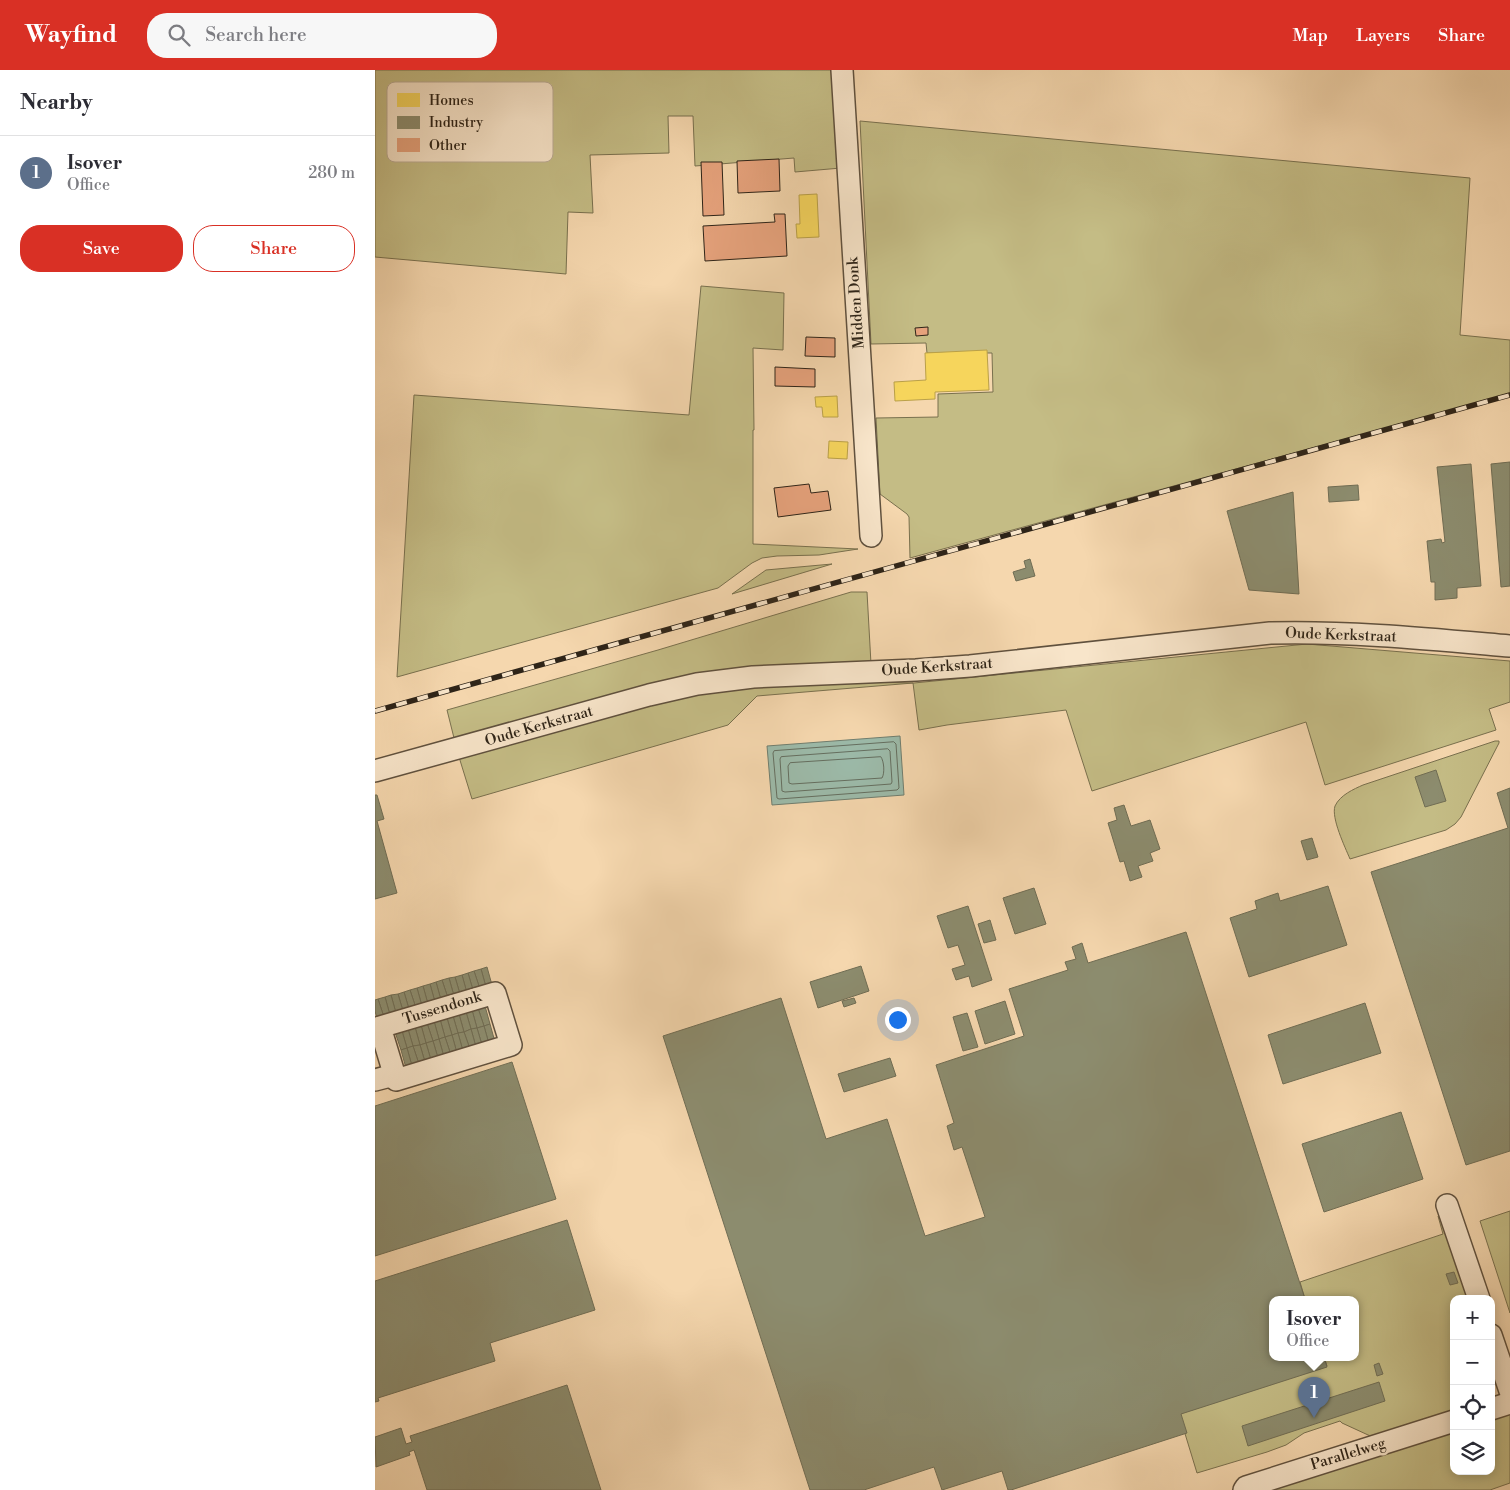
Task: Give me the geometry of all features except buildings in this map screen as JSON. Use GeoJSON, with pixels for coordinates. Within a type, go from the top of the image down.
{"type":"FeatureCollection","features":[{"type":"Feature","properties":{"kind":"street","name":"Midden Donk"},"geometry":{"type":"LineString","coordinates":[[842,70],[871,536]]}},
{"type":"Feature","properties":{"kind":"street","name":"Oude Kerkstraat"},"geometry":{"type":"LineString","coordinates":[[375,771],[649,695],[697,684],[753,677],[970,666],[1270,633],[1359,633],[1510,646]]}},
{"type":"Feature","properties":{"kind":"street","name":"Tussendonk"},"geometry":{"type":"LineString","coordinates":[[495,992],[511,1045],[396,1080],[384,1078],[380,1027],[495,992]]}},
{"type":"Feature","properties":{"kind":"street"},"geometry":{"type":"LineString","coordinates":[[375,1050],[384,1078]]}},
{"type":"Feature","properties":{"kind":"street"},"geometry":{"type":"LineString","coordinates":[[1447,1205],[1478,1295]]}},
{"type":"Feature","properties":{"kind":"street"},"geometry":{"type":"LineString","coordinates":[[1493,1340],[1510,1390]]}},
{"type":"Feature","properties":{"kind":"street"},"geometry":{"type":"LineString","coordinates":[[1495,1408],[1510,1404]]}},
{"type":"Feature","properties":{"kind":"street","name":"Parallelweg"},"geometry":{"type":"LineString","coordinates":[[1245,1490],[1246,1487],[1450,1422]]}},
{"type":"Feature","properties":{"kind":"shaded area"},"geometry":{"type":"Polygon","coordinates":[[[375,70],[836,70],[841,168],[795,172],[794,158],[695,166],[693,116],[668,116],[669,153],[590,155],[593,213],[568,212],[566,274],[375,257],[375,70]]]}},
{"type":"Feature","properties":{"kind":"shaded area"},"geometry":{"type":"Polygon","coordinates":[[[860,121],[1470,178],[1460,335],[1510,340],[1510,394],[910,558],[909,517],[880,494],[876,418],[938,417],[938,394],[993,392],[992,353],[927,353],[926,343],[871,344],[860,121]]]}},
{"type":"Feature","properties":{"kind":"shaded area"},"geometry":{"type":"Polygon","coordinates":[[[701,286],[784,293],[783,350],[753,348],[753,544],[858,549],[819,555],[762,558],[752,563],[718,588],[397,677],[414,395],[689,415],[701,286]]]}},
{"type":"Feature","properties":{"kind":"shaded area"},"geometry":{"type":"Polygon","coordinates":[[[832,564],[732,594],[766,570],[832,564]]]}},
{"type":"Feature","properties":{"kind":"shaded area"},"geometry":{"type":"Polygon","coordinates":[[[851,592],[867,592],[871,664],[796,666],[455,742],[447,710],[658,650],[851,592]]]}},
{"type":"Feature","properties":{"kind":"shaded area"},"geometry":{"type":"Polygon","coordinates":[[[1307,644],[1510,661],[1510,702],[1489,709],[1496,730],[1325,785],[1306,722],[1092,791],[1066,710],[919,730],[913,683],[757,696],[728,725],[472,799],[459,757],[689,694],[797,681],[914,683],[1307,644]]]}},
{"type":"Feature","properties":{"kind":"shaded area"},"geometry":{"type":"Polygon","coordinates":[[[1499,741],[1499,743],[1461,817],[1455,824],[1446,830],[1350,859],[1339,832],[1334,811],[1337,802],[1344,796],[1363,785],[1499,741]]]}},
{"type":"Feature","properties":{"kind":"shaded area"},"geometry":{"type":"Polygon","coordinates":[[[1510,1211],[1510,1313],[1480,1221],[1510,1211]]]}},
{"type":"Feature","properties":{"kind":"shaded area"},"geometry":{"type":"Polygon","coordinates":[[[1446,1213],[1474,1295],[1450,1295],[1450,1417],[1379,1440],[1340,1421],[1304,1433],[1286,1445],[1267,1452],[1197,1473],[1179,1414],[1327,1366],[1325,1361],[1359,1361],[1359,1296],[1304,1296],[1300,1282],[1443,1234],[1438,1216],[1446,1213]]]}},
{"type":"Feature","properties":{"kind":"shaded area"},"geometry":{"type":"Polygon","coordinates":[[[1510,1410],[1510,1483],[1490,1490],[1261,1490],[1450,1429],[1450,1475],[1495,1475],[1495,1415],[1510,1410]]]}},
{"type":"Feature","properties":{"kind":"water"},"geometry":{"type":"Polygon","coordinates":[[[900,736],[904,795],[772,805],[767,746],[900,736]]]}},
{"type":"Feature","properties":{"kind":"railway"},"geometry":{"type":"LineString","coordinates":[[375,711],[1510,395]]}},
{"type":"Feature","properties":{"kind":"place","name":"Isover"},"geometry":{"type":"Point","coordinates":[1314,1418]}}]}
